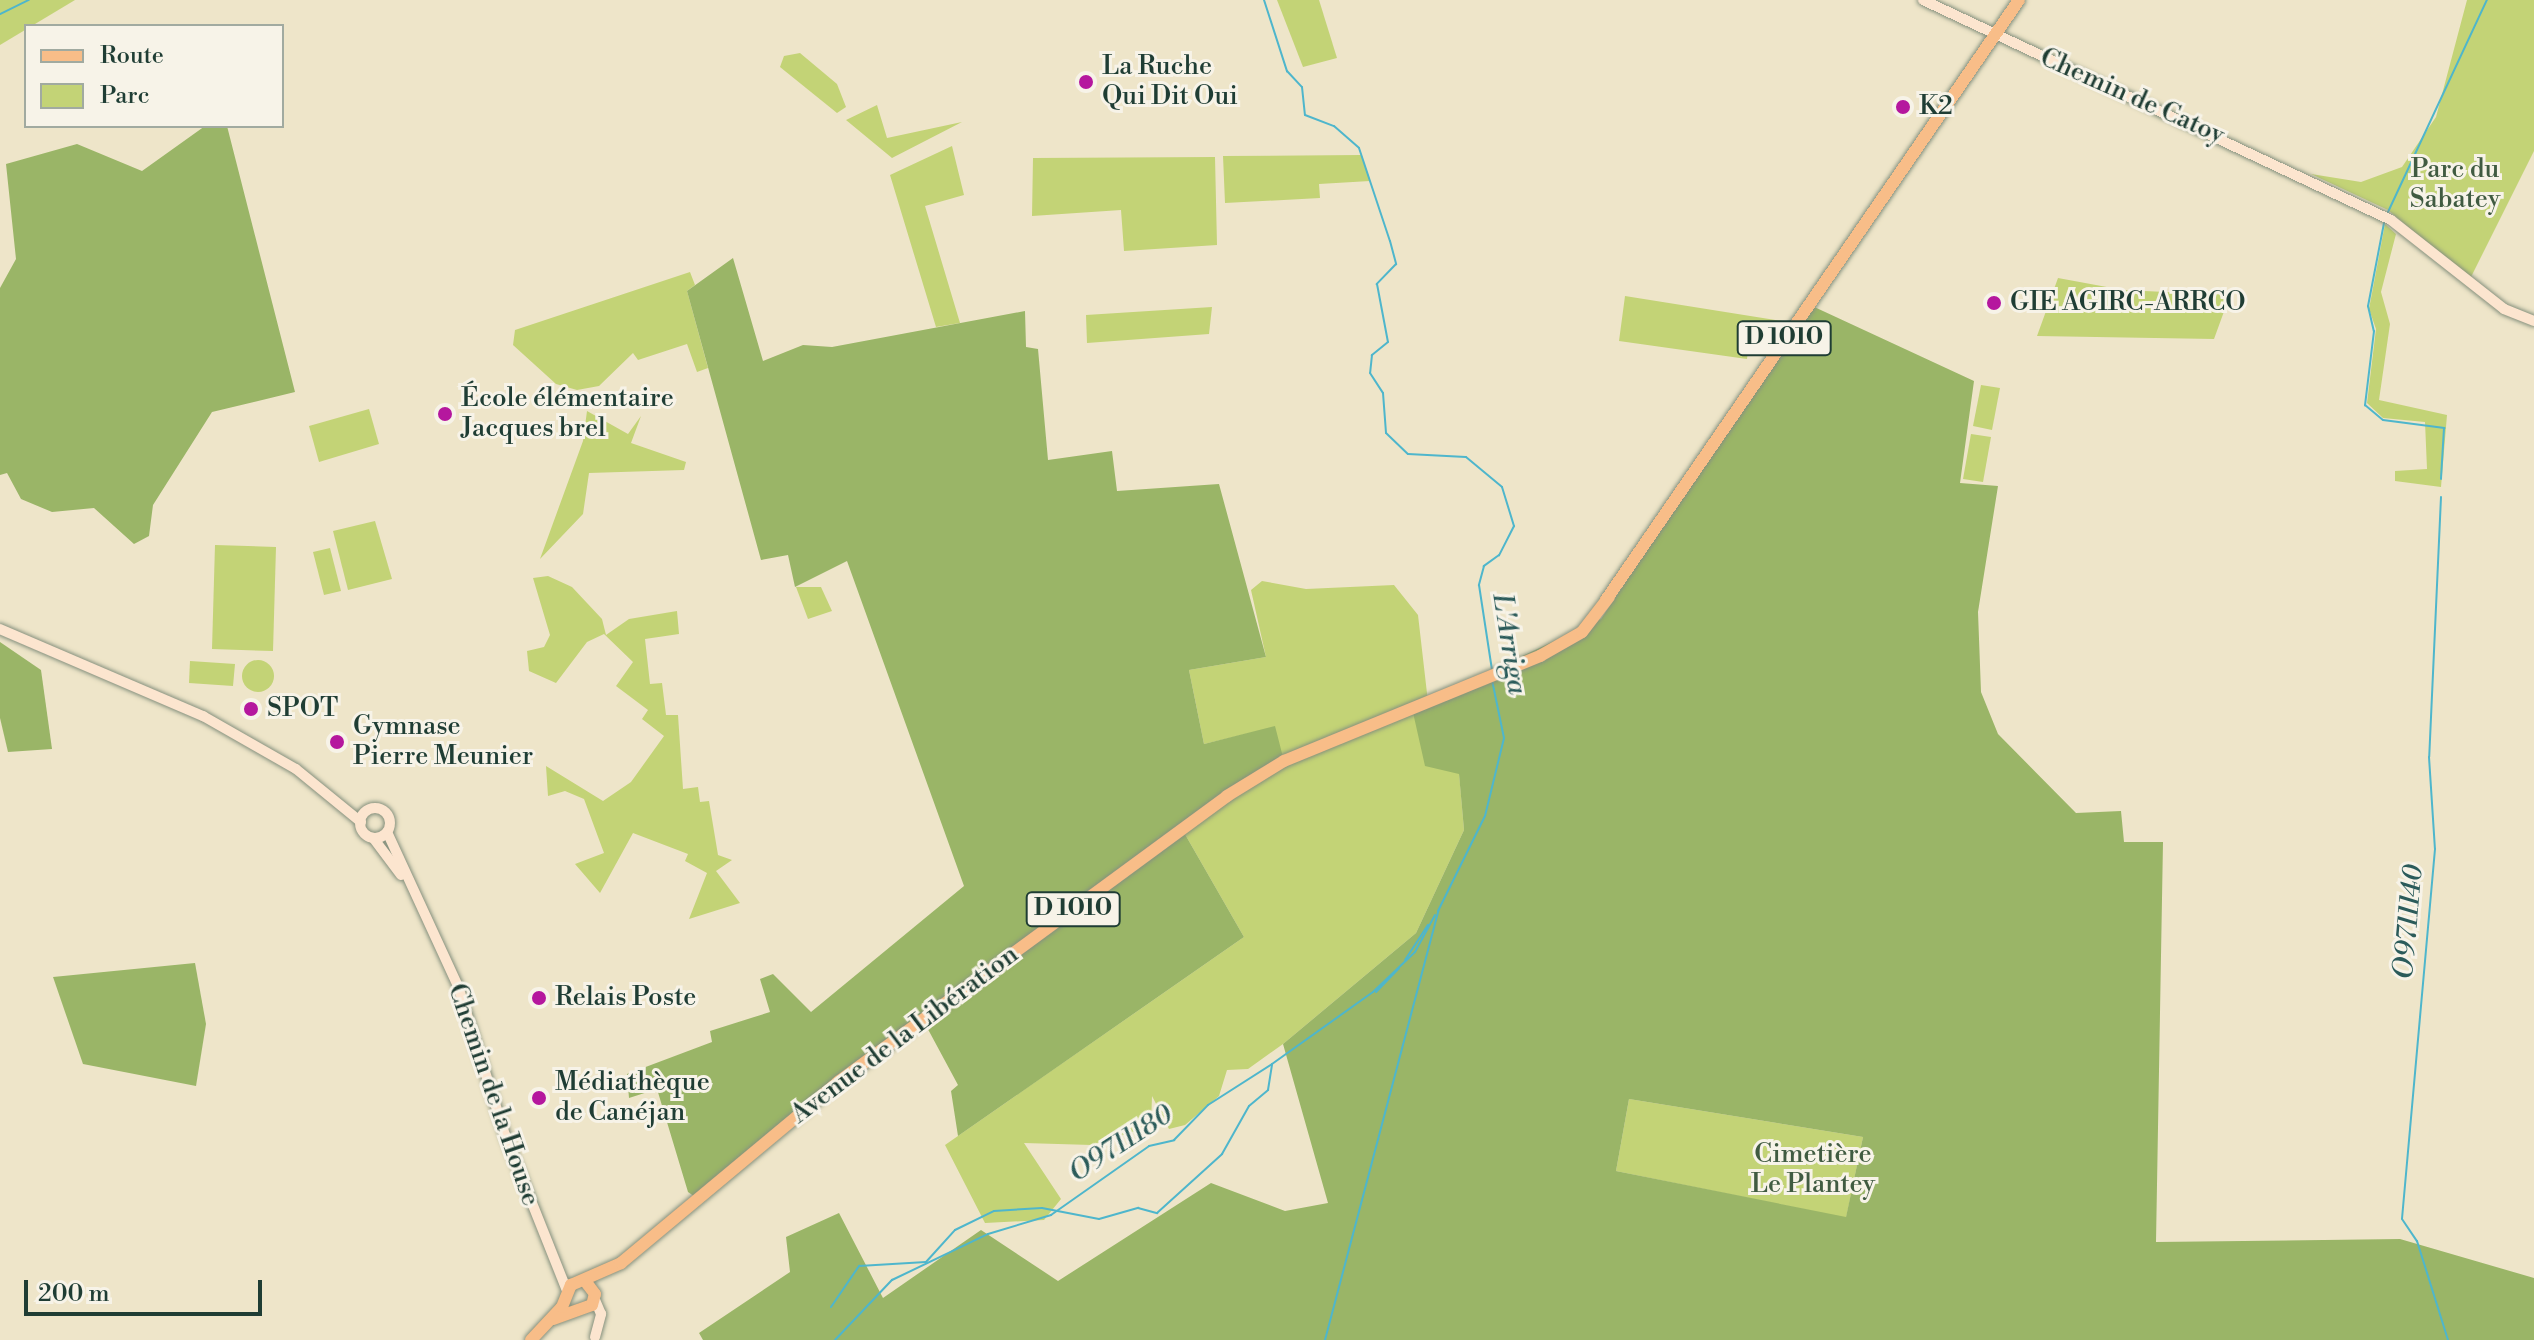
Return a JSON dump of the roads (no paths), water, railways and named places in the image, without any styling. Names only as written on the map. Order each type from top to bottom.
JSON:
[{"type":"main road","name":"D 1010","points":[[1991,36],[2015,0]]},
{"type":"main road","name":"Avenue de la Libération","points":[[589,1289],[838,1082],[1227,796],[1284,761],[1498,673],[1560,644],[1593,621],[1991,36]]},
{"type":"main road","points":[[531,1340],[551,1321],[567,1295],[589,1289]]},
{"type":"main road","points":[[551,1321],[580,1310],[589,1289]]},
{"type":"main road","points":[[567,1295],[580,1310]]},
{"type":"street","name":"Chemin de Catoy","points":[[1923,0],[1991,36],[2272,161],[2391,220],[2504,309],[2534,321]]},
{"type":"street","points":[[0,629],[203,716],[362,817],[382,810],[388,834],[374,839]]},
{"type":"street","name":"Chemin de la House","points":[[362,817],[428,927]]},
{"type":"street","name":"Chemin de la House","points":[[388,834],[428,927],[458,986],[567,1295]]},
{"type":"street","points":[[555,1266],[589,1289],[601,1314],[595,1338]]},
{"type":"street","points":[[580,1310],[595,1338]]},
{"type":"waterway","points":[[0,14],[29,0]]},
{"type":"waterway","name":"L'Arriga","points":[[1264,0],[1287,71],[1302,87],[1305,115],[1334,126],[1359,148],[1390,241],[1396,264],[1377,284],[1388,342],[1372,355],[1370,373],[1383,393],[1386,433],[1408,454],[1466,457],[1502,487],[1514,526],[1499,555],[1484,566],[1479,585],[1492,670]]},
{"type":"waterway","name":"O9711140","points":[[2388,212],[2487,0]]},
{"type":"waterway","name":"O9711140","points":[[2384,223],[2368,306],[2374,331],[2365,405],[2383,420],[2444,428],[2441,479]]},
{"type":"waterway","name":"O9711140","points":[[2441,497],[2429,757],[2435,849],[2402,1219],[2417,1241],[2448,1340]]},
{"type":"waterway","name":"L'Arriga","points":[[1325,1340],[1438,911],[1485,816],[1504,738],[1492,680]]},
{"type":"waterway","points":[[831,1307],[859,1266],[926,1262],[955,1230],[994,1211],[1042,1208],[1099,1219],[1138,1208],[1157,1213],[1222,1154],[1249,1106],[1268,1090],[1272,1064],[1373,992],[1415,952],[1435,915]]},
{"type":"waterway","name":"O9711180","points":[[1405,960],[1428,925]]},
{"type":"waterway","name":"O9711180","points":[[1376,992],[1399,968]]},
{"type":"waterway","name":"O9711180","points":[[835,1340],[892,1280],[988,1234],[1051,1215],[1149,1146],[1174,1140],[1208,1105],[1272,1064]]},
{"type":"place","name":"La Ruche Qui Dit Oui","points":[[1086,82]]},
{"type":"place","name":"K2","points":[[1903,107]]},
{"type":"place","name":"GIE AGIRC-ARRCO","points":[[1994,303]]},
{"type":"place","name":"École élémentaire Jacques brel","points":[[445,414]]},
{"type":"place","name":"SPOT","points":[[251,709]]},
{"type":"place","name":"Gymnase Pierre Meunier","points":[[337,742]]},
{"type":"place","name":"Relais Poste","points":[[539,998]]},
{"type":"place","name":"Médiathèque de Canéjan","points":[[539,1098]]},
{"type":"park label","name":"Parc du Sabatey","points":[[2455,185]]},
{"type":"park label","name":"Cimetière Le Plantey","points":[[1813,1170]]}]
